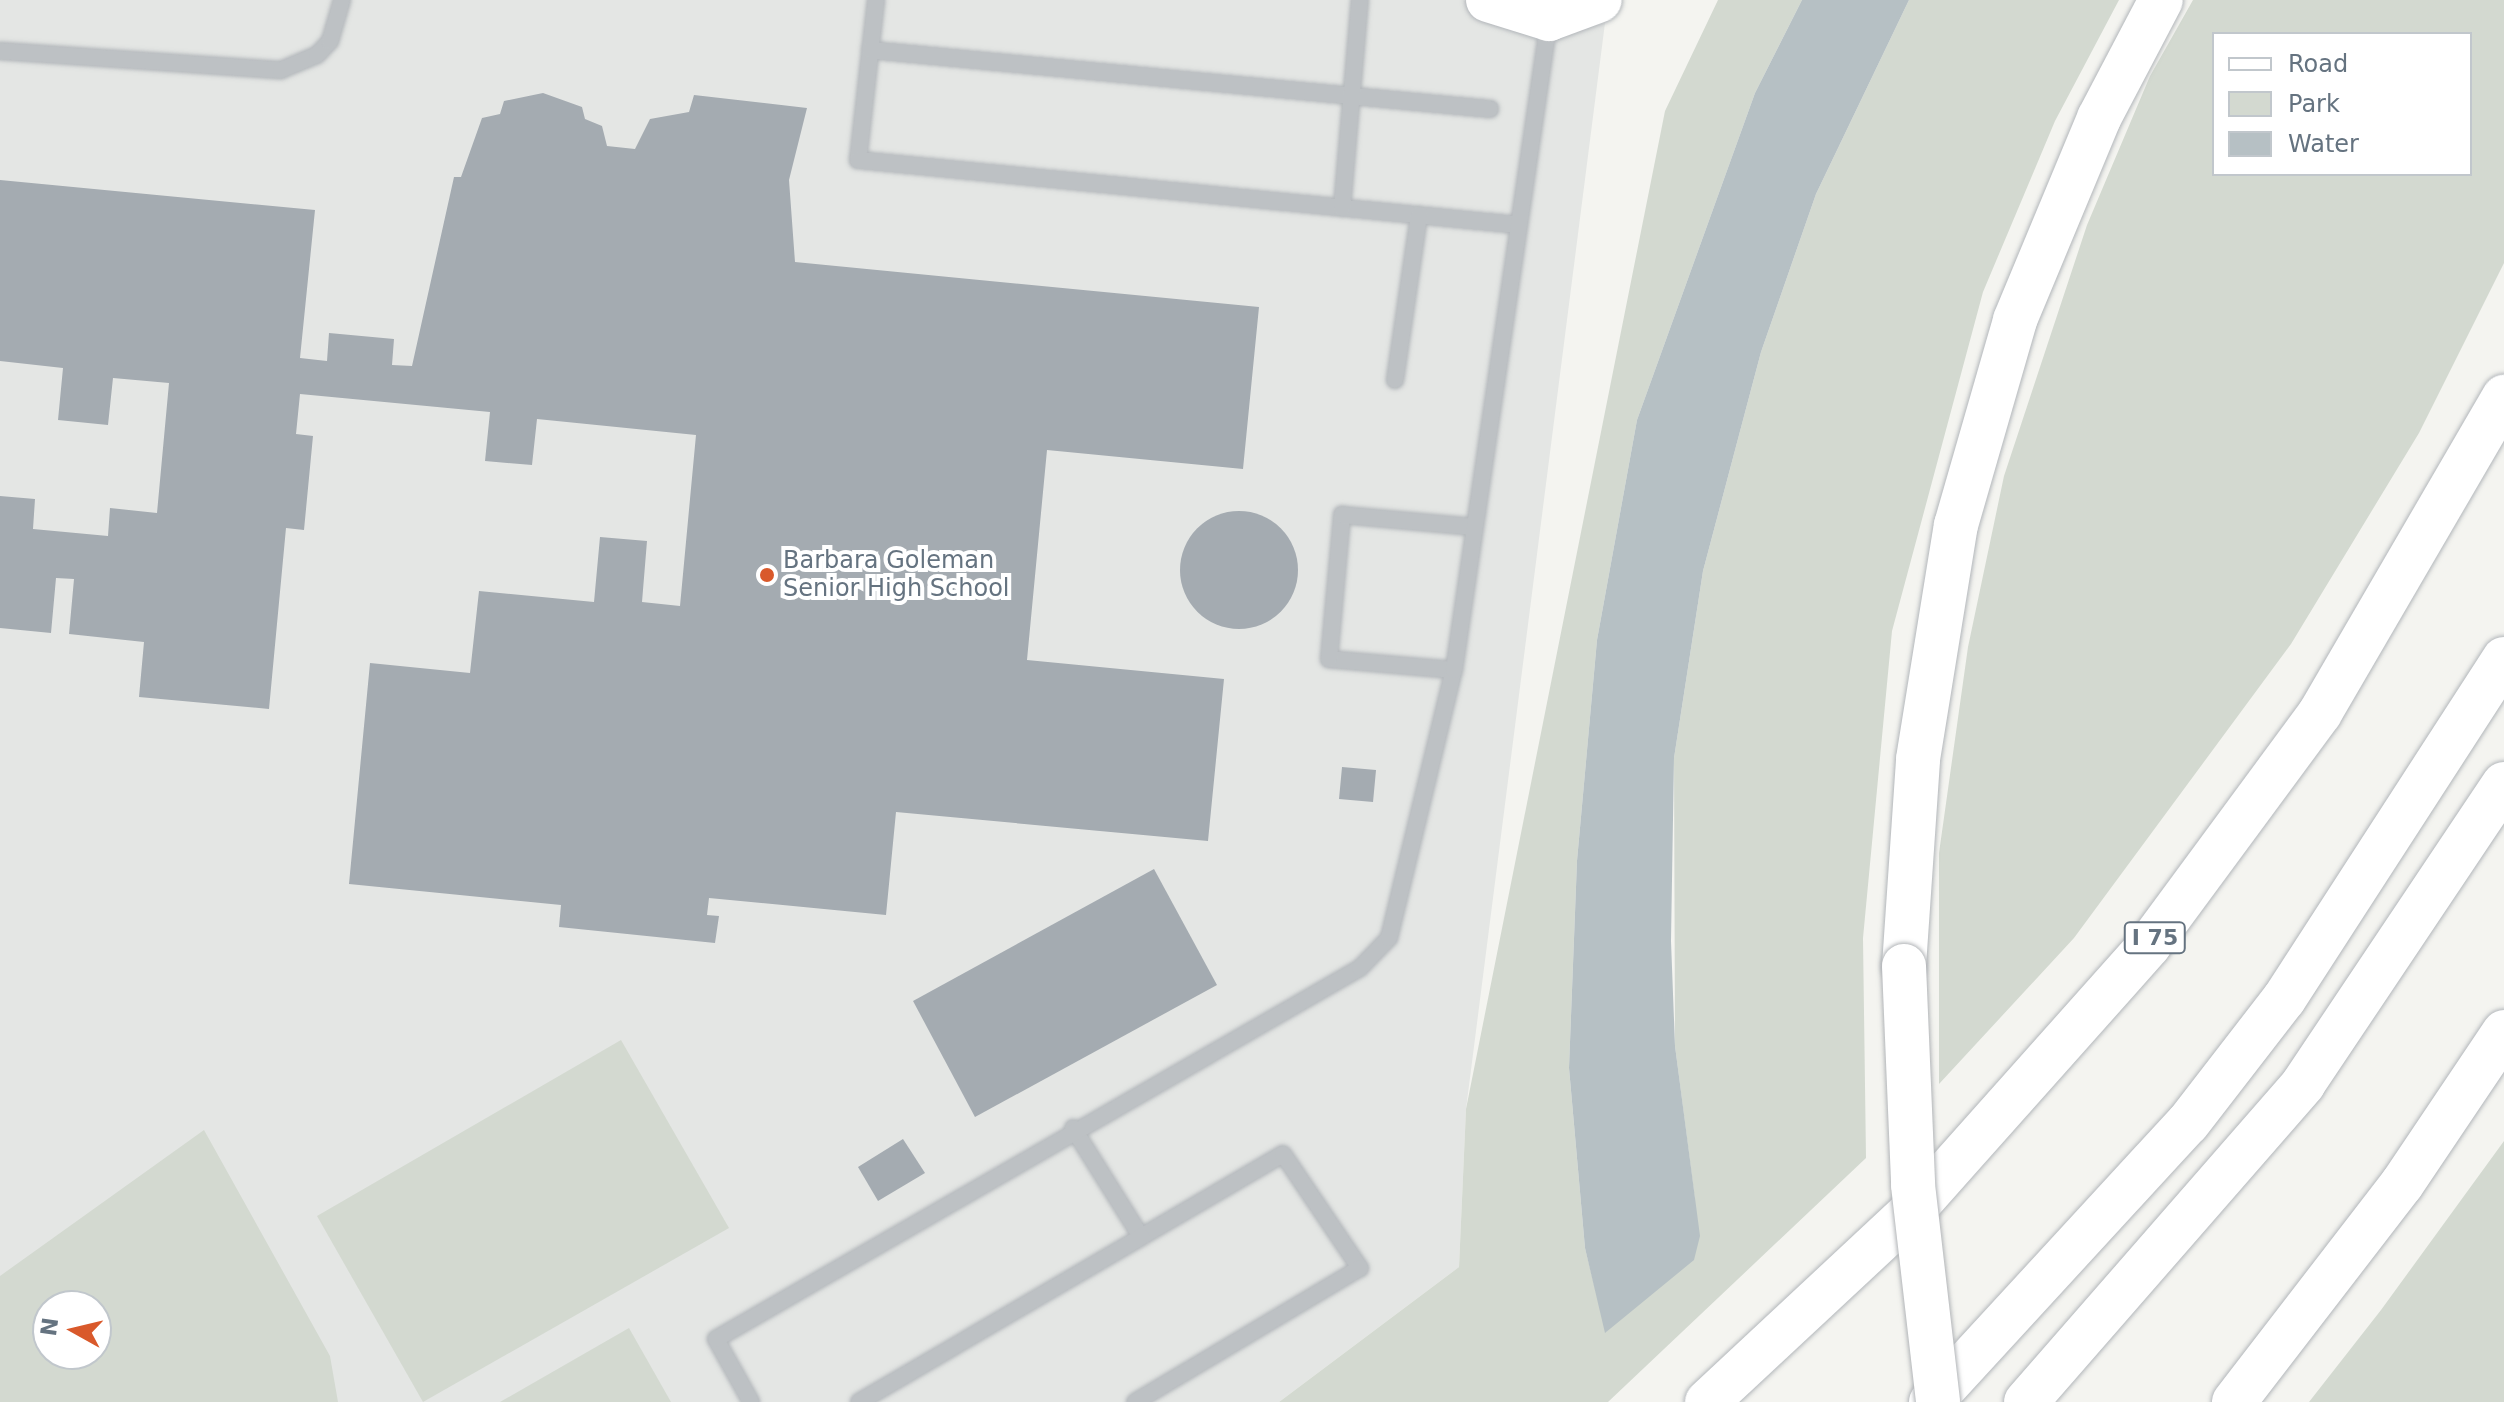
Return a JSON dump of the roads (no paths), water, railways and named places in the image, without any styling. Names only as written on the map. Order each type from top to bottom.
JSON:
[{"type":"main road","points":[[1488,0],[1549,19],[1600,0]]},
{"type":"main road","points":[[1938,1402],[1913,1185],[1904,966],[1918,759],[1956,525],[2015,320],[2099,118],[2161,0]]},
{"type":"main road","name":"I 75","points":[[1707,1402],[1915,1208],[2158,934],[2320,713],[2504,397]]},
{"type":"main road","points":[[1931,1402],[2188,1123],[2284,999],[2504,659]]},
{"type":"main road","points":[[2026,1402],[2303,1084],[2504,784]]},
{"type":"main road","points":[[2234,1402],[2348,1258],[2504,1032]]},
{"type":"lane","points":[[0,51],[281,70],[317,55],[330,41],[342,0]]},
{"type":"lane","points":[[876,0],[858,160],[1519,225]]},
{"type":"lane","points":[[1342,208],[1360,0]]},
{"type":"lane","points":[[751,1402],[716,1339],[1073,1128],[1360,968],[1389,938],[1454,670],[1549,19]]},
{"type":"lane","points":[[870,50],[1490,109]]},
{"type":"lane","points":[[1395,380],[1419,215]]},
{"type":"lane","points":[[1454,670],[1329,659],[1342,515],[1474,527]]},
{"type":"lane","points":[[1073,1128],[1141,1237]]},
{"type":"lane","points":[[859,1402],[1283,1154],[1360,1268],[1135,1402]]},
{"type":"water","points":[[1802,0],[1909,0],[1816,194],[1761,352],[1703,571],[1674,758],[1671,941],[1675,1046],[1700,1236],[1694,1260],[1605,1333],[1585,1248],[1569,1068],[1577,861],[1597,640],[1637,420],[1755,93]]},
{"type":"place","name":"Barbara Goleman Senior High School","points":[[767,575]]}]
